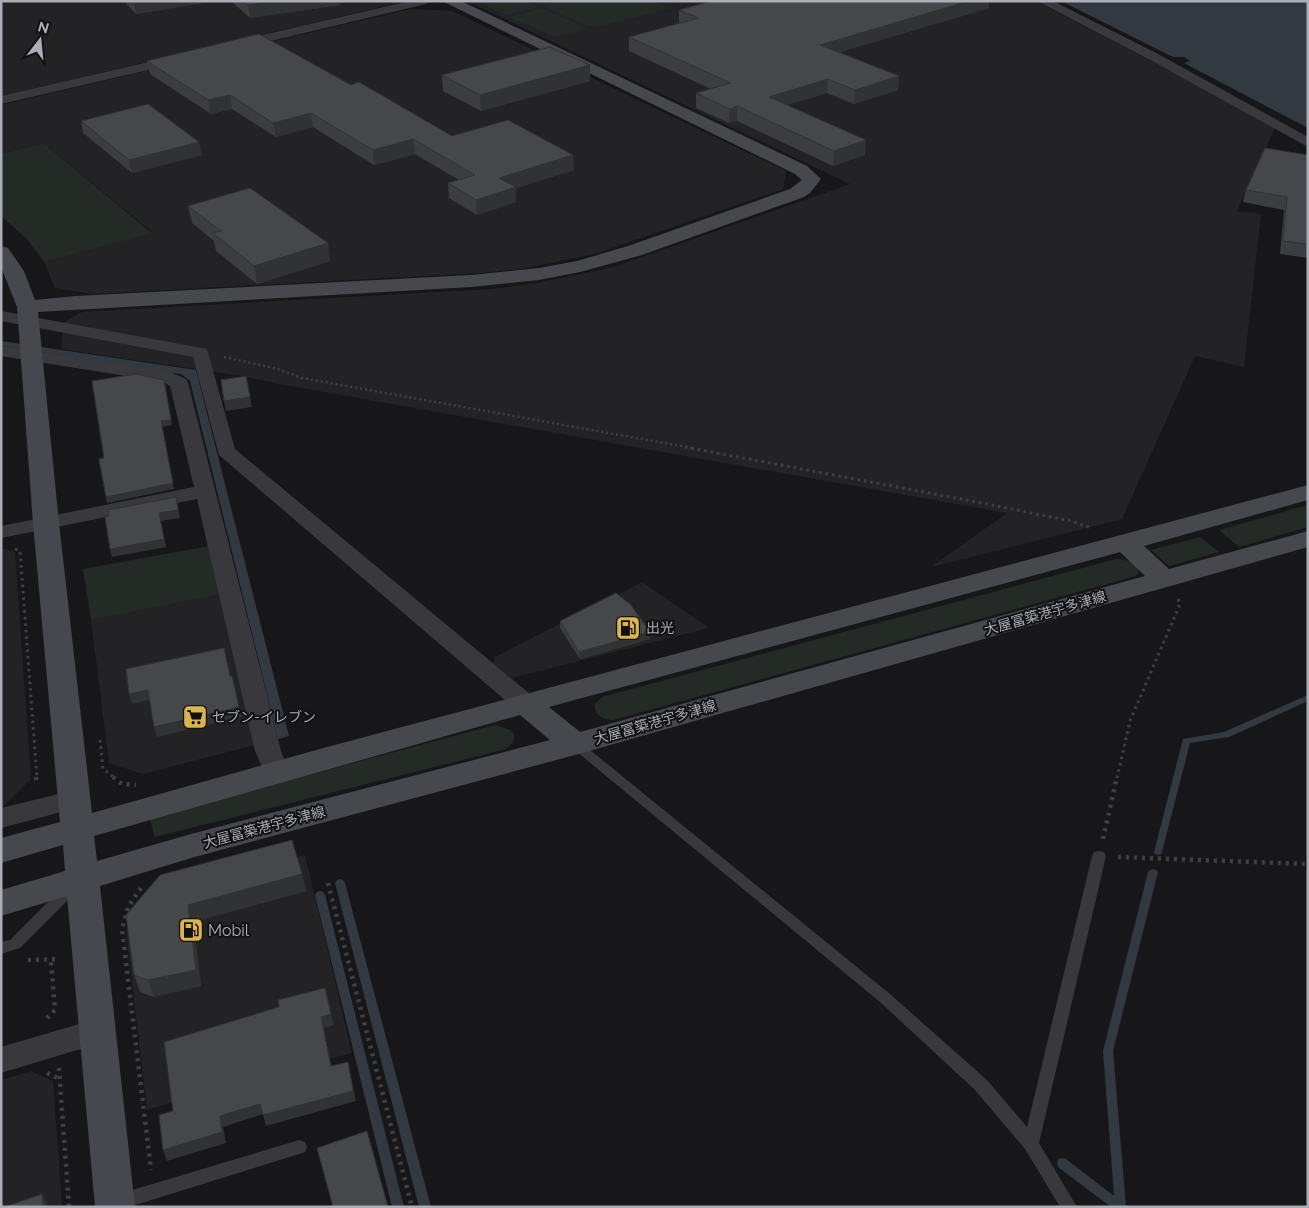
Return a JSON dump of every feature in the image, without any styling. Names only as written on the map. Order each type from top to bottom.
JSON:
[{"type":"street","points":[[223,48],[426,1]]},
{"type":"street","points":[[1,316],[27,314],[86,302],[471,281],[526,276],[579,266],[619,255],[797,193],[804,189],[812,179],[801,170],[449,1]]},
{"type":"street","points":[[1043,1],[1156,58],[1308,143]]},
{"type":"street","points":[[1,100],[194,55]]},
{"type":"street","points":[[1,252],[14,271],[27,314],[16,353],[46,523],[77,814],[96,1032],[115,1205]]},
{"type":"street","points":[[27,314],[201,353],[226,451],[575,744]]},
{"type":"street","points":[[16,353],[175,379],[180,383],[204,491],[268,751],[276,772]]},
{"type":"street","points":[[6,540],[46,523],[204,491]]},
{"type":"street","points":[[1,818],[77,814],[276,772],[1126,543],[1308,492]]},
{"type":"street","name":"大屋冨築港宇多津線","points":[[1,903],[82,877],[191,846],[575,744],[1165,580],[1308,538]]},
{"type":"street","points":[[1126,543],[1165,580]]},
{"type":"street","points":[[1,851],[77,814]]},
{"type":"street","points":[[1,1060],[50,1033],[96,1032]]},
{"type":"lane","points":[[575,744],[884,998],[981,1085],[1031,1144],[1069,1207]]},
{"type":"lane","points":[[1031,1144],[1099,856]]},
{"type":"lane","points":[[1,948],[15,944],[82,877]]},
{"type":"lane","points":[[115,1205],[154,1191],[299,1147]]},
{"type":"path","points":[[201,353],[278,369],[302,378],[757,460],[1071,521],[1126,543]]},
{"type":"path","points":[[6,540],[20,551],[37,785]]},
{"type":"path","points":[[1165,580],[1177,596],[1180,604],[1130,721],[1099,856],[1308,864]]},
{"type":"path","points":[[104,769],[122,784],[136,785]]},
{"type":"path","points":[[328,883],[412,1207]]},
{"type":"path","points":[[123,940],[154,1191]]},
{"type":"path","points":[[24,961],[39,957],[51,962],[55,1010],[50,1033],[70,1207]]},
{"type":"path","points":[[50,1033],[55,1010]]},
{"type":"shaded area","points":[[1,1],[407,1],[1,96]]},
{"type":"shaded area","points":[[467,1],[1036,1],[1276,126],[1237,211],[1261,214],[1244,367],[1195,356],[1122,519],[931,567],[1007,513],[279,384],[243,376],[61,349],[64,322],[82,312],[492,289],[537,283],[614,267],[850,184]]},
{"type":"shaded area","points":[[476,1],[526,1],[539,7],[506,15]]},
{"type":"shaded area","points":[[531,1],[655,1],[672,8],[593,28]]},
{"type":"shaded area","points":[[1061,1],[1308,1],[1308,128],[1184,63],[1190,61],[1184,57],[1173,57]]},
{"type":"shaded area","points":[[542,8],[588,29],[555,37],[509,17]]},
{"type":"shaded area","points":[[411,9],[452,11],[786,171],[783,189],[594,254],[521,269],[479,273],[92,294],[55,288],[44,262],[152,232],[43,143],[1,154],[1,105]]},
{"type":"shaded area","points":[[43,143],[152,233],[44,262],[27,239],[1,216],[1,154]]},
{"type":"shaded area","points":[[1,341],[196,370],[289,736],[278,739],[190,381],[181,374],[1,346]]},
{"type":"shaded area","points":[[1308,505],[1308,527],[1239,547],[1219,530]]},
{"type":"shaded area","points":[[1200,537],[1219,552],[1169,566],[1151,550]]},
{"type":"shaded area","points":[[209,546],[221,594],[91,620],[83,569]]},
{"type":"shaded area","points":[[1,548],[15,552],[31,779],[1,809]]},
{"type":"shaded area","points":[[1116,559],[1130,562],[1136,566],[1139,572],[1136,576],[613,720],[600,717],[595,709],[594,705],[602,697]]},
{"type":"shaded area","points":[[642,582],[709,628],[512,678],[493,664],[495,657]]},
{"type":"shaded area","points":[[221,594],[255,745],[143,774],[109,763],[91,620]]},
{"type":"shaded area","points":[[495,725],[511,730],[514,735],[513,743],[506,749],[155,837],[150,820],[182,809]]},
{"type":"shaded area","points":[[305,855],[352,1053],[218,1088],[147,1110],[126,931],[158,892]]},
{"type":"shaded area","points":[[31,1071],[53,1081],[62,1207],[1,1207],[1,1080]]},
{"type":"building","points":[[243,1],[275,1],[248,5]]},
{"type":"building","points":[[712,1],[969,1],[820,45],[899,76],[855,90],[828,79],[769,97],[866,140],[834,151],[737,106],[730,109],[696,93],[731,83],[629,37],[699,18],[679,10]]},
{"type":"building","points":[[259,34],[351,85],[359,82],[452,136],[508,120],[573,155],[499,178],[516,187],[476,200],[448,183],[475,175],[413,139],[373,150],[311,113],[273,123],[230,95],[208,100],[147,61]]},
{"type":"building","points":[[550,47],[590,65],[480,95],[442,75]]},
{"type":"building","points":[[148,104],[199,142],[129,160],[81,121]]},
{"type":"building","points":[[1265,148],[1308,155],[1308,244],[1283,241],[1287,197],[1246,190]]},
{"type":"building","points":[[250,188],[328,243],[254,266],[213,233],[221,231],[188,206]]},
{"type":"building","points":[[136,374],[164,380],[171,420],[161,421],[173,483],[106,497],[99,459],[104,458],[92,381]]},
{"type":"building","points":[[246,376],[250,397],[224,401],[221,380]]},
{"type":"building","points":[[176,497],[178,510],[159,513],[164,539],[110,549],[105,517],[109,516],[108,510]]},
{"type":"building","points":[[616,593],[631,605],[650,632],[579,652],[560,621]]},
{"type":"building","points":[[224,648],[239,707],[154,727],[148,690],[129,694],[126,669]]},
{"type":"building","points":[[292,840],[302,874],[188,905],[196,970],[148,980],[134,975],[126,915],[160,875]]},
{"type":"building","points":[[325,988],[331,1014],[321,1017],[331,1066],[348,1062],[353,1091],[263,1115],[260,1104],[220,1116],[222,1132],[163,1150],[159,1115],[173,1111],[164,1042],[279,1007],[278,1000]]},
{"type":"building","points":[[367,1131],[388,1207],[333,1207],[317,1148]]},
{"type":"building","points":[[42,1194],[43,1207],[4,1207]]},
{"type":"waterway","points":[[1158,852],[1186,741],[1226,735],[1308,698]]},
{"type":"waterway","points":[[1062,1163],[1120,1207],[1108,1051],[1153,872]]},
{"type":"waterway","points":[[340,883],[425,1207]]},
{"type":"waterway","points":[[320,895],[398,1207]]},
{"type":"place","name":"出光","points":[[628,628]]},
{"type":"place","name":"セブン-イレブン","points":[[195,717]]},
{"type":"place","name":"Mobil","points":[[191,930]]}]
